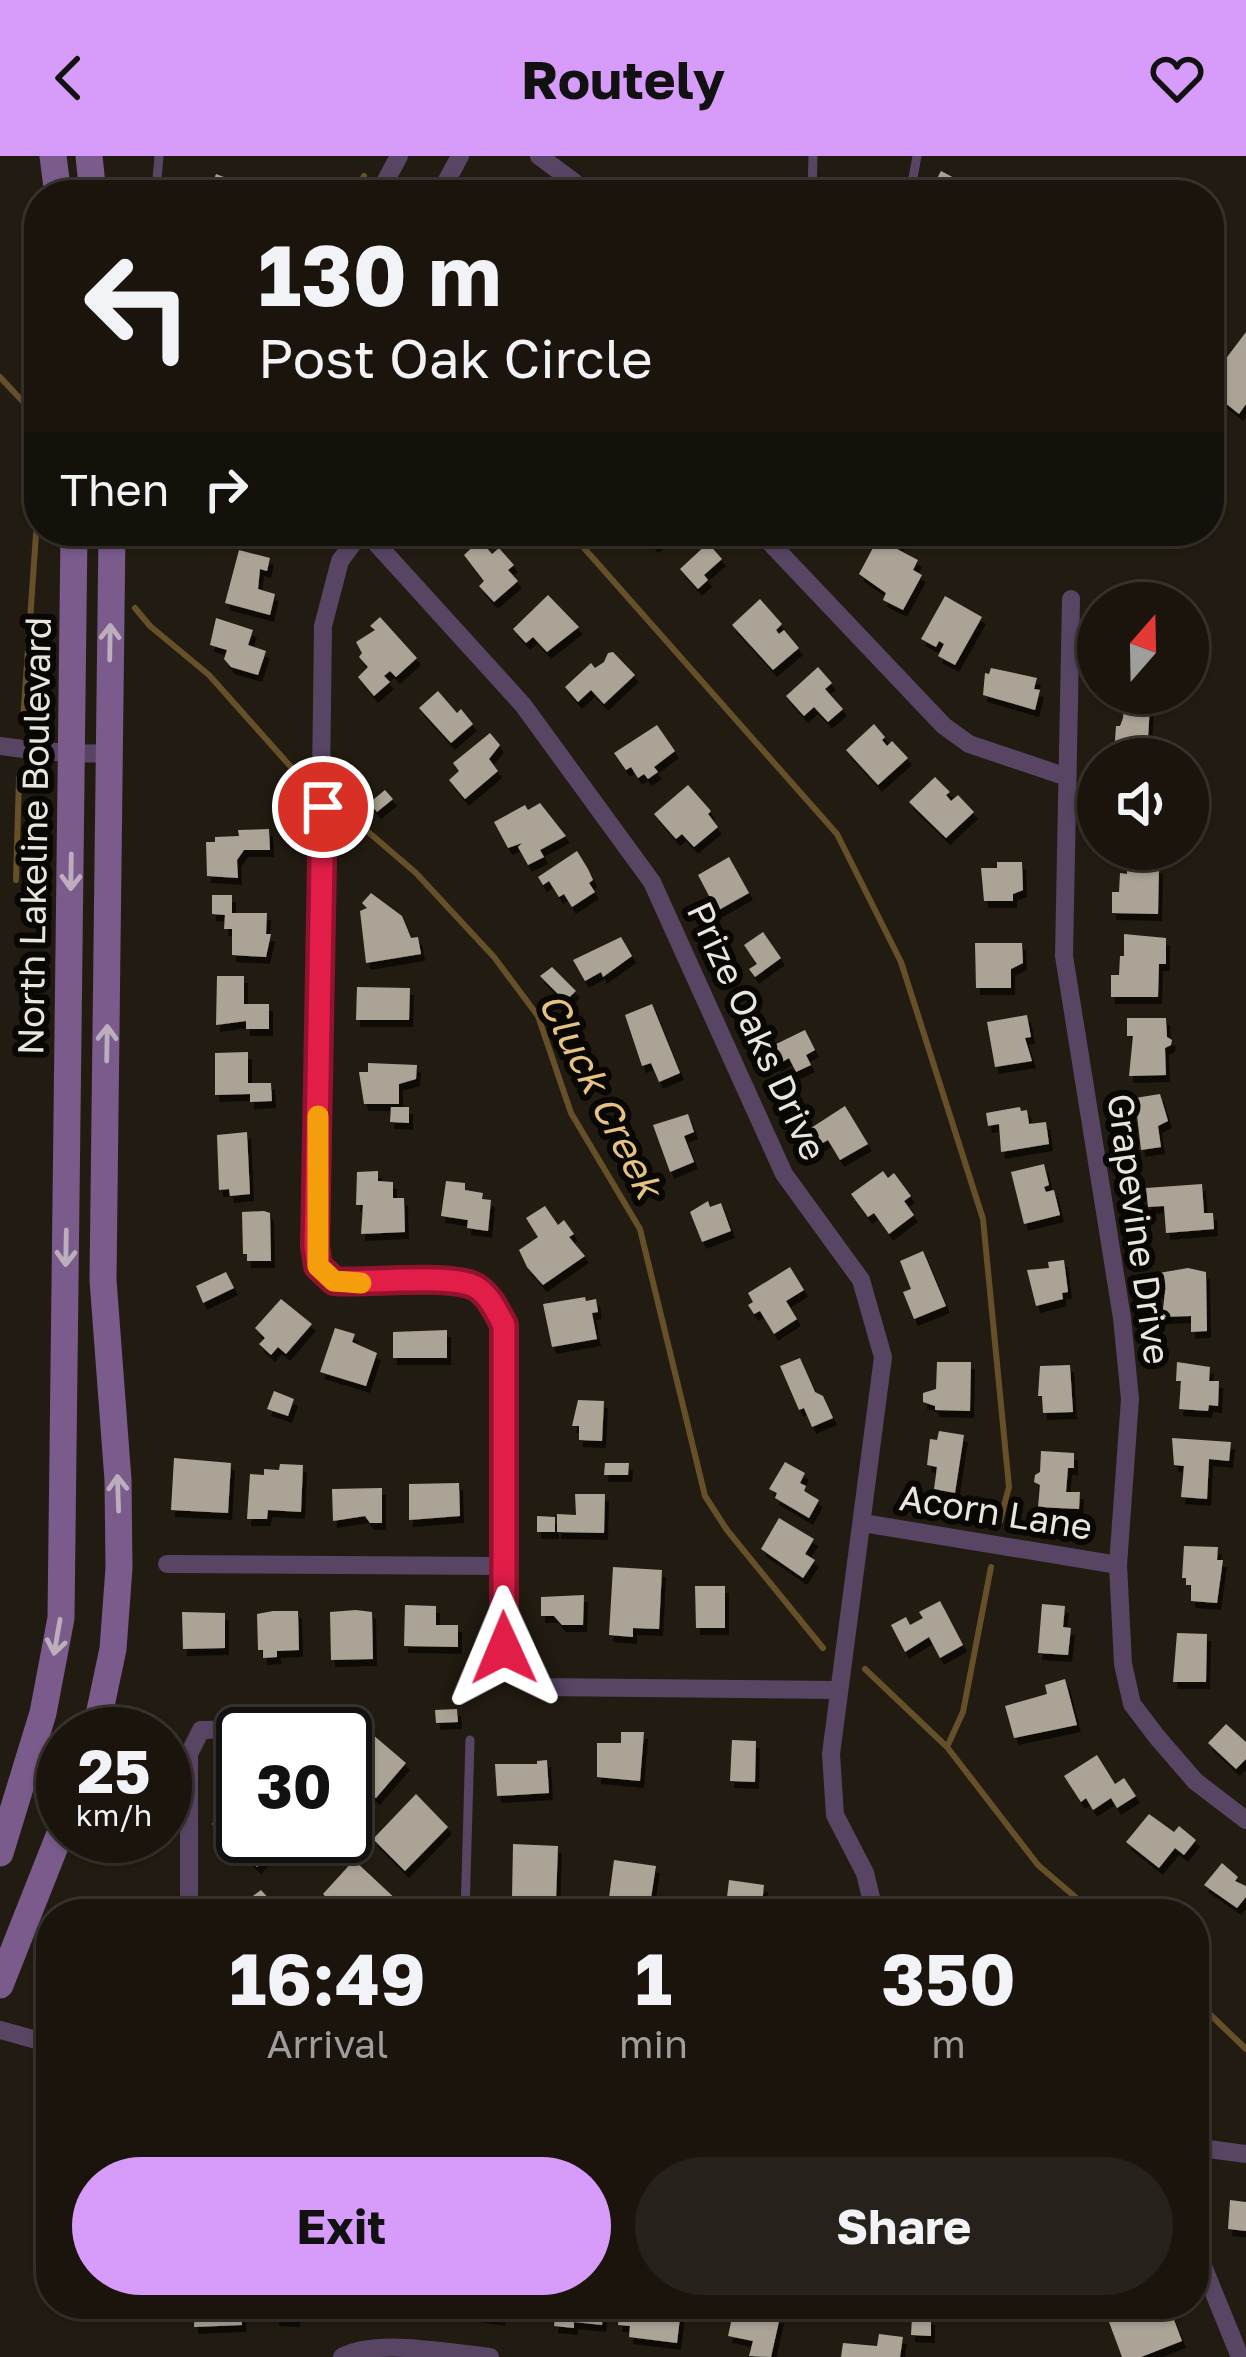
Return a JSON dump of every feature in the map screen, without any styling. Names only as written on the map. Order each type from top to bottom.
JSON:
[{"type":"main road","name":"North Lakeline Boulevard","points":[[0,1853],[43,1713],[61,1618],[74,546]]},
{"type":"main road","name":"North Lakeline Boulevard","points":[[101,1707],[113,1649],[119,1568],[118,1480],[103,1280],[112,546]]},
{"type":"main road","points":[[67,1131],[106,1134]]},
{"type":"main road","points":[[0,1985],[48,1863]]},
{"type":"street","points":[[539,156],[571,180]]},
{"type":"street","points":[[352,546],[340,561],[322,626],[318,1266],[334,1281],[448,1281],[475,1286],[493,1304],[504,1325],[504,1648],[512,1674],[539,1687],[836,1690]]},
{"type":"street","name":"Prize Oaks Drive","points":[[378,546],[523,705],[652,881],[784,1174],[861,1280],[883,1357],[831,1754],[835,1816],[865,1873],[871,1899]]},
{"type":"street","points":[[773,546],[944,727],[968,744],[1066,776]]},
{"type":"street","name":"Grapevine Drive","points":[[1071,599],[1064,956],[1122,1318],[1130,1399],[1118,1565],[1123,1664],[1132,1704],[1195,1780],[1246,1820]]},
{"type":"street","points":[[0,746],[48,748],[73,755],[108,753]]},
{"type":"street","name":"Acorn Lane","points":[[862,1523],[1118,1565]]},
{"type":"street","points":[[167,1564],[503,1566]]},
{"type":"street","points":[[189,1899],[189,1754],[201,1730],[216,1730]]},
{"type":"street","points":[[0,2030],[36,2040]]},
{"type":"street","points":[[1209,2149],[1246,2154]]},
{"type":"street","points":[[1209,2281],[1240,2357]]},
{"type":"street","points":[[342,2357],[352,2352],[416,2349],[490,2357]]},
{"type":"lane","points":[[465,1899],[470,1740]]},
{"type":"building","points":[[941,171],[958,180],[936,180]]},
{"type":"building","points":[[1246,332],[1246,404],[1239,414],[1224,402],[1224,361]]},
{"type":"building","points":[[474,546],[485,546],[492,554],[499,548],[514,565],[508,570],[518,581],[494,602],[479,586],[484,581],[464,555]]},
{"type":"building","points":[[705,546],[722,559],[704,575],[708,580],[698,589],[680,569]]},
{"type":"building","points":[[874,546],[898,546],[918,560],[913,570],[922,575],[903,610],[883,600],[886,593],[859,574]]},
{"type":"building","points":[[239,550],[270,558],[267,571],[260,569],[258,589],[275,594],[270,615],[225,603]]},
{"type":"building","points":[[548,595],[579,627],[547,652],[533,637],[526,643],[513,629]]},
{"type":"building","points":[[945,596],[982,617],[955,665],[938,656],[944,644],[939,641],[936,647],[921,639]]},
{"type":"building","points":[[760,599],[782,624],[776,630],[779,634],[784,630],[799,648],[773,670],[732,625]]},
{"type":"building","points":[[380,617],[417,658],[396,677],[390,671],[384,676],[390,682],[374,696],[358,677],[368,667],[359,657],[362,653],[356,642],[375,630],[370,626]]},
{"type":"building","points":[[216,618],[253,630],[248,645],[266,651],[258,675],[231,667],[224,659],[227,650],[210,645]]},
{"type":"building","points":[[613,652],[635,675],[604,704],[591,690],[578,702],[565,687],[591,663],[595,668]]},
{"type":"building","points":[[818,667],[832,683],[825,689],[843,709],[828,722],[814,707],[804,716],[786,696]]},
{"type":"building","points":[[991,668],[1037,678],[1034,689],[1040,690],[1035,710],[983,695],[985,673]]},
{"type":"building","points":[[438,691],[473,724],[451,743],[419,708]]},
{"type":"building","points":[[1123,714],[1149,714],[1148,738],[1115,738]]},
{"type":"building","points":[[874,724],[887,746],[892,741],[908,758],[878,785],[846,750]]},
{"type":"building","points":[[657,725],[675,751],[654,767],[658,772],[648,779],[644,774],[638,778],[614,753]]},
{"type":"building","points":[[490,733],[500,745],[489,759],[498,771],[465,799],[449,780],[459,771],[453,763]]},
{"type":"building","points":[[935,777],[950,792],[946,795],[951,801],[958,795],[974,812],[946,838],[909,802]]},
{"type":"building","points":[[688,785],[711,811],[708,814],[718,827],[694,847],[682,834],[676,839],[654,814]]},
{"type":"building","points":[[385,790],[393,799],[377,812],[369,803]]},
{"type":"building","points":[[540,803],[566,836],[540,850],[544,857],[528,865],[518,847],[522,843],[508,848],[494,822],[525,805],[528,810]]},
{"type":"building","points":[[269,829],[270,850],[244,850],[237,860],[238,878],[207,876],[206,842],[239,836],[238,830]]},
{"type":"building","points":[[577,851],[595,892],[572,907],[564,894],[559,897],[549,881],[543,885],[538,877]]},
{"type":"building","points":[[729,857],[749,893],[717,911],[698,875]]},
{"type":"building","points":[[997,862],[1022,862],[1023,890],[1013,894],[1013,901],[984,901],[981,868],[997,868]]},
{"type":"building","points":[[1127,870],[1159,870],[1158,914],[1112,913],[1112,892],[1119,892],[1120,873],[1127,874]]},
{"type":"building","points":[[371,893],[402,916],[411,938],[418,937],[421,954],[366,963],[360,911],[367,908],[362,903]]},
{"type":"building","points":[[212,895],[232,895],[232,913],[267,913],[266,934],[271,934],[266,957],[232,955],[232,929],[224,929],[225,915],[212,914]]},
{"type":"building","points":[[763,932],[781,958],[755,977],[749,969],[757,964],[744,945]]},
{"type":"building","points":[[1124,934],[1166,938],[1158,997],[1111,997],[1111,975],[1119,975],[1120,956],[1124,956]]},
{"type":"building","points":[[621,937],[632,956],[603,977],[601,972],[585,981],[573,960]]},
{"type":"building","points":[[975,943],[1022,943],[1023,963],[1011,969],[1011,988],[976,988]]},
{"type":"building","points":[[552,967],[576,991],[565,1001],[540,976]]},
{"type":"building","points":[[217,976],[244,976],[244,1004],[269,1004],[269,1029],[246,1029],[246,1021],[216,1025]]},
{"type":"building","points":[[357,987],[410,988],[409,1020],[356,1020]]},
{"type":"building","points":[[652,1004],[680,1073],[659,1082],[651,1063],[642,1066],[625,1015]]},
{"type":"building","points":[[1027,1015],[1031,1037],[1025,1038],[1032,1061],[995,1067],[987,1022]]},
{"type":"building","points":[[1127,1018],[1166,1018],[1167,1037],[1172,1040],[1165,1048],[1166,1075],[1129,1076],[1133,1036],[1127,1036]]},
{"type":"building","points":[[805,1030],[815,1050],[806,1055],[811,1065],[796,1072],[789,1058],[777,1065],[768,1048]]},
{"type":"building","points":[[248,1052],[248,1083],[271,1083],[272,1101],[250,1102],[250,1094],[215,1095],[215,1053]]},
{"type":"building","points":[[368,1063],[417,1065],[416,1079],[399,1084],[399,1104],[364,1104],[359,1072],[368,1072]]},
{"type":"building","points":[[1160,1094],[1168,1121],[1158,1126],[1161,1147],[1141,1150],[1135,1098]]},
{"type":"building","points":[[845,1106],[868,1144],[840,1160],[828,1140],[821,1144],[811,1128]]},
{"type":"building","points":[[391,1107],[409,1107],[409,1123],[390,1122]]},
{"type":"building","points":[[1027,1110],[1029,1124],[1046,1122],[1049,1144],[1001,1152],[999,1124],[988,1126],[986,1113]]},
{"type":"building","points":[[688,1114],[694,1132],[684,1136],[694,1162],[670,1172],[653,1125]]},
{"type":"building","points":[[247,1132],[250,1194],[230,1196],[229,1189],[219,1190],[217,1135]]},
{"type":"building","points":[[1044,1164],[1049,1185],[1044,1187],[1046,1192],[1054,1190],[1060,1215],[1024,1224],[1011,1172]]},
{"type":"building","points":[[378,1171],[378,1181],[393,1182],[393,1198],[404,1198],[405,1232],[361,1234],[363,1205],[356,1205],[357,1172]]},
{"type":"building","points":[[883,1171],[888,1178],[894,1173],[911,1196],[904,1201],[914,1215],[889,1234],[851,1194]]},
{"type":"building","points":[[446,1181],[465,1183],[465,1190],[483,1193],[482,1199],[491,1200],[488,1231],[467,1228],[468,1220],[441,1216]]},
{"type":"building","points":[[1202,1184],[1204,1213],[1213,1213],[1214,1229],[1166,1233],[1164,1206],[1148,1207],[1146,1188]]},
{"type":"building","points":[[708,1201],[710,1207],[721,1203],[731,1231],[702,1242],[690,1212]]},
{"type":"building","points":[[545,1206],[558,1225],[564,1220],[574,1234],[569,1237],[585,1256],[543,1285],[519,1250],[538,1237],[526,1218]]},
{"type":"building","points":[[242,1212],[270,1213],[271,1261],[247,1261]]},
{"type":"building","points":[[923,1251],[946,1306],[914,1319],[903,1292],[911,1289],[900,1261]]},
{"type":"building","points":[[1064,1260],[1068,1292],[1062,1293],[1063,1299],[1036,1306],[1027,1270],[1049,1268],[1048,1262]]},
{"type":"building","points":[[790,1267],[804,1290],[786,1301],[797,1319],[774,1334],[760,1311],[754,1314],[748,1305],[753,1302],[748,1293]]},
{"type":"building","points":[[1188,1268],[1206,1272],[1207,1331],[1191,1332],[1191,1316],[1162,1317],[1165,1292],[1159,1293],[1159,1273]]},
{"type":"building","points":[[226,1272],[234,1288],[203,1303],[196,1286]]},
{"type":"building","points":[[585,1297],[586,1301],[596,1299],[598,1312],[592,1313],[597,1339],[552,1347],[543,1304]]},
{"type":"building","points":[[281,1299],[312,1324],[286,1354],[278,1347],[271,1355],[259,1344],[265,1338],[255,1328]]},
{"type":"building","points":[[335,1328],[355,1334],[352,1342],[377,1353],[366,1386],[320,1372]]},
{"type":"building","points":[[447,1330],[447,1358],[393,1358],[393,1332]]},
{"type":"building","points":[[800,1358],[833,1418],[812,1427],[804,1408],[799,1410],[780,1366]]},
{"type":"building","points":[[937,1362],[971,1362],[970,1411],[935,1410],[923,1402],[923,1393],[936,1389]]},
{"type":"building","points":[[1177,1362],[1210,1367],[1209,1381],[1219,1381],[1218,1406],[1209,1405],[1208,1411],[1179,1409]]},
{"type":"building","points":[[1070,1365],[1073,1412],[1043,1413],[1042,1396],[1038,1396],[1040,1366]]},
{"type":"building","points":[[274,1391],[294,1399],[288,1416],[267,1409]]},
{"type":"building","points":[[578,1400],[604,1401],[602,1441],[579,1440],[579,1426],[572,1426]]},
{"type":"building","points":[[939,1431],[964,1435],[955,1493],[934,1489],[937,1467],[927,1465],[930,1439],[937,1440]]},
{"type":"building","points":[[1172,1438],[1231,1442],[1229,1461],[1209,1459],[1207,1499],[1181,1497],[1184,1466],[1174,1465]]},
{"type":"building","points":[[1041,1451],[1074,1453],[1066,1492],[1080,1492],[1079,1509],[1038,1507],[1040,1485],[1034,1482],[1040,1472]]},
{"type":"building","points":[[174,1458],[231,1463],[228,1513],[171,1510]]},
{"type":"building","points":[[785,1462],[805,1473],[800,1483],[806,1486],[804,1491],[819,1500],[809,1518],[775,1498],[777,1493],[769,1489]]},
{"type":"building","points":[[605,1463],[629,1463],[628,1475],[604,1475]]},
{"type":"building","points":[[280,1464],[303,1465],[301,1512],[268,1510],[267,1519],[247,1519],[250,1474],[279,1470]]},
{"type":"building","points":[[459,1483],[460,1516],[409,1520],[409,1484]]},
{"type":"building","points":[[382,1488],[382,1523],[370,1523],[365,1516],[333,1521],[332,1489]]},
{"type":"building","points":[[575,1494],[605,1494],[604,1533],[557,1532],[557,1514],[576,1515]]},
{"type":"building","points":[[537,1516],[555,1517],[555,1532],[537,1532]]},
{"type":"building","points":[[779,1518],[814,1539],[805,1554],[815,1560],[803,1578],[761,1549]]},
{"type":"building","points":[[1184,1546],[1218,1547],[1217,1560],[1223,1560],[1217,1603],[1191,1601],[1191,1585],[1182,1578]]},
{"type":"building","points":[[613,1567],[662,1570],[659,1629],[633,1628],[633,1637],[609,1635]]},
{"type":"building","points":[[695,1586],[725,1586],[725,1628],[696,1628]]},
{"type":"building","points":[[584,1595],[583,1625],[562,1625],[554,1616],[541,1616],[541,1597]]},
{"type":"building","points":[[940,1601],[963,1645],[940,1658],[929,1637],[905,1652],[891,1625],[906,1617],[910,1625],[923,1618],[919,1612]]},
{"type":"building","points":[[1042,1604],[1065,1606],[1063,1627],[1071,1628],[1068,1655],[1038,1653]]},
{"type":"building","points":[[405,1605],[436,1606],[436,1625],[458,1625],[458,1647],[404,1646]]},
{"type":"building","points":[[298,1611],[299,1650],[277,1651],[277,1657],[263,1658],[263,1650],[258,1650],[257,1614]]},
{"type":"building","points":[[182,1612],[225,1613],[225,1648],[183,1649]]},
{"type":"building","points":[[330,1612],[372,1612],[373,1659],[331,1660]]},
{"type":"building","points":[[1177,1633],[1207,1634],[1206,1682],[1173,1682]]},
{"type":"building","points":[[1065,1679],[1077,1725],[1014,1738],[1005,1706],[1047,1694],[1045,1685]]},
{"type":"building","points":[[457,1709],[458,1722],[436,1723],[435,1710]]},
{"type":"building","points":[[1226,1724],[1246,1742],[1246,1759],[1236,1769],[1208,1743]]},
{"type":"building","points":[[621,1732],[644,1732],[640,1781],[597,1777],[597,1743],[621,1743]]},
{"type":"building","points":[[372,1734],[406,1763],[376,1798],[372,1795]]},
{"type":"building","points":[[732,1740],[756,1741],[755,1782],[730,1781]]},
{"type":"building","points":[[1097,1755],[1115,1784],[1124,1778],[1136,1796],[1117,1808],[1111,1798],[1093,1810],[1086,1798],[1081,1802],[1064,1776]]},
{"type":"building","points":[[547,1760],[549,1793],[497,1796],[495,1764]]},
{"type":"building","points":[[416,1794],[448,1827],[405,1871],[373,1839]]},
{"type":"building","points":[[1149,1814],[1174,1832],[1179,1826],[1196,1840],[1184,1855],[1175,1848],[1159,1868],[1126,1842]]},
{"type":"building","points":[[513,1844],[558,1846],[556,1899],[512,1898]]},
{"type":"building","points":[[614,1860],[656,1866],[651,1899],[609,1899]]},
{"type":"building","points":[[351,1863],[357,1863],[396,1899],[328,1899],[323,1894]]},
{"type":"building","points":[[1222,1863],[1238,1877],[1235,1881],[1246,1886],[1246,1897],[1237,1908],[1204,1885]]},
{"type":"building","points":[[729,1880],[764,1885],[763,1899],[727,1899]]},
{"type":"building","points":[[261,1890],[269,1899],[249,1899]]},
{"type":"building","points":[[1230,2200],[1246,2202],[1246,2231],[1228,2229]]},
{"type":"building","points":[[194,2319],[242,2319],[242,2325],[194,2327]]},
{"type":"building","points":[[555,2319],[603,2319],[602,2325],[554,2326]]},
{"type":"building","points":[[619,2319],[680,2319],[677,2343],[629,2337],[630,2326],[618,2325]]},
{"type":"building","points":[[732,2319],[780,2319],[771,2357],[749,2356],[753,2341],[728,2336]]},
{"type":"building","points":[[912,2319],[931,2319],[931,2336],[911,2335]]},
{"type":"building","points":[[1174,2319],[1182,2341],[1141,2357],[1122,2357],[1109,2322]]},
{"type":"building","points":[[879,2334],[903,2337],[900,2357],[841,2357],[843,2343],[877,2346]]},
{"type":"waterway","points":[[362,180],[364,176]]},
{"type":"waterway","name":"Cluck Creek","points":[[0,377],[24,403]]},
{"type":"waterway","points":[[23,721],[35,546]]},
{"type":"waterway","points":[[582,546],[837,834],[901,962],[983,1219],[1009,1487],[1000,1521]]},
{"type":"waterway","name":"Cluck Creek","points":[[135,608],[209,675],[291,767]]},
{"type":"waterway","points":[[16,880],[19,778]]},
{"type":"waterway","name":"Cluck Creek","points":[[338,806],[416,873],[494,957],[538,1016],[571,1113],[640,1229],[705,1496],[823,1648]]},
{"type":"waterway","points":[[947,1747],[963,1712],[991,1567]]},
{"type":"waterway","name":"Cluck Creek","points":[[865,1669],[947,1747],[1038,1865],[1078,1899]]},
{"type":"waterway","name":"Cluck Creek","points":[[1209,2013],[1246,2049]]},
{"type":"slow traffic","points":[[318,1116],[318,1266],[334,1281],[361,1283]]},
{"type":"route","points":[[323,807],[318,1266],[334,1281],[448,1281],[475,1286],[493,1304],[504,1325],[504,1648]]}]
